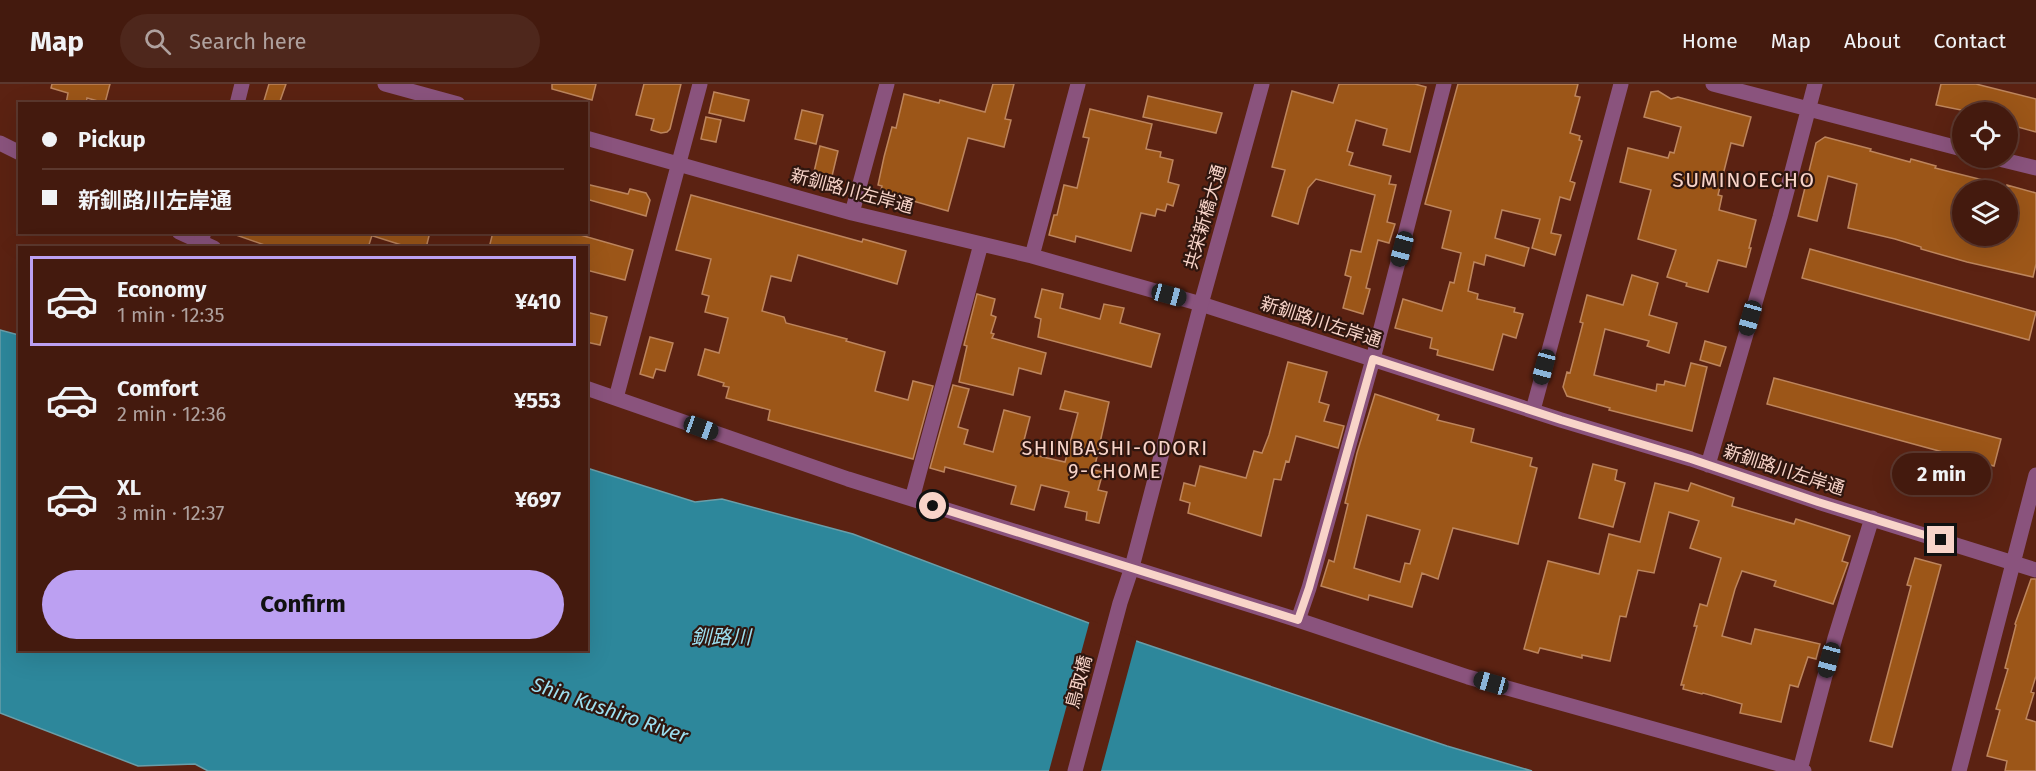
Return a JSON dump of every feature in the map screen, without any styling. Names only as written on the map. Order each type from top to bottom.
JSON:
[{"type":"street","points":[[238,102],[242,84]]},
{"type":"street","points":[[385,84],[451,102]]},
{"type":"street","points":[[616,398],[700,84]]},
{"type":"street","points":[[852,213],[887,84]]},
{"type":"street","points":[[1032,256],[1078,84]]},
{"type":"street","name":"共栄新橋大通","points":[[1120,603],[1132,567],[1200,304],[1262,84]]},
{"type":"street","points":[[1298,620],[1373,359],[1444,84]]},
{"type":"street","points":[[1533,410],[1621,84]]},
{"type":"street","points":[[1713,84],[1952,146]]},
{"type":"street","points":[[1708,465],[1780,217],[1815,84]]},
{"type":"street","name":"新釧路川左岸通","points":[[588,139],[852,213],[1032,256],[1200,304],[2036,570]]},
{"type":"street","points":[[0,143],[18,152]]},
{"type":"street","points":[[2018,164],[2036,168]]},
{"type":"street","points":[[185,234],[206,241]]},
{"type":"street","points":[[912,499],[981,244]]},
{"type":"street","points":[[588,389],[837,476],[1132,567],[1468,677],[1802,770],[1835,639],[1872,518]]},
{"type":"street","points":[[1959,771],[2036,475]]},
{"type":"street","name":"鳥取橋","points":[[1075,771],[1120,603]]},
{"type":"water","name":"釧路川","points":[[0,330],[18,335],[18,651],[588,651],[588,468],[695,502],[722,499],[853,534],[1139,642],[1447,746],[1532,771],[208,771],[195,764],[138,766],[0,713]]},
{"type":"pier","points":[[1090,620],[1137,638],[1101,771],[1049,771]]},
{"type":"building","points":[[52,84],[110,84],[105,102],[87,98],[86,102],[66,102],[68,93],[51,88]]},
{"type":"building","points":[[269,84],[286,84],[280,102],[264,102]]},
{"type":"building","points":[[552,84],[596,84],[592,100],[552,89]]},
{"type":"building","points":[[644,84],[681,84],[670,129],[667,132],[651,130],[654,119],[636,115]]},
{"type":"building","points":[[993,84],[1014,84],[1005,119],[1011,120],[1004,147],[968,138],[948,211],[913,200],[880,194],[882,186],[878,185],[884,157],[892,127],[896,128],[904,94],[939,103],[940,100],[985,112]]},
{"type":"building","points":[[1339,84],[1415,84],[1426,87],[1410,152],[1383,145],[1387,129],[1356,120],[1347,151],[1353,153],[1349,165],[1391,176],[1389,184],[1396,185],[1387,222],[1395,224],[1389,243],[1378,240],[1366,288],[1370,289],[1363,314],[1343,308],[1351,277],[1345,275],[1351,250],[1361,252],[1375,195],[1316,179],[1308,188],[1298,224],[1272,216],[1285,170],[1272,167],[1292,91],[1333,103]]},
{"type":"building","points":[[1458,84],[1578,84],[1575,96],[1580,97],[1570,133],[1580,136],[1579,140],[1582,141],[1570,181],[1575,183],[1570,200],[1560,197],[1551,233],[1561,235],[1555,255],[1532,248],[1540,219],[1502,210],[1495,238],[1529,248],[1524,266],[1486,255],[1484,265],[1474,262],[1468,291],[1478,294],[1477,299],[1515,308],[1514,312],[1523,314],[1516,338],[1503,334],[1493,370],[1437,355],[1438,350],[1430,348],[1432,338],[1395,328],[1403,299],[1442,311],[1450,282],[1454,283],[1461,253],[1442,248],[1451,211],[1425,204]]},
{"type":"building","points":[[1941,84],[1976,84],[2036,99],[2036,132],[2018,127],[2018,102],[1952,102],[1952,108],[1936,105]]},
{"type":"building","points":[[1658,91],[1671,99],[1678,97],[1751,117],[1743,146],[1731,143],[1718,195],[1722,196],[1719,210],[1756,220],[1749,248],[1751,248],[1746,267],[1718,260],[1708,292],[1686,286],[1687,283],[1667,277],[1676,250],[1638,239],[1651,190],[1620,182],[1628,148],[1668,158],[1670,152],[1674,153],[1681,127],[1644,117],[1651,92]]},
{"type":"building","points":[[714,92],[749,100],[744,121],[709,113]]},
{"type":"building","points":[[1148,96],[1222,113],[1216,133],[1143,117]]},
{"type":"building","points":[[1090,109],[1152,124],[1146,149],[1161,152],[1160,157],[1173,160],[1168,182],[1179,185],[1173,206],[1167,204],[1165,211],[1157,209],[1155,216],[1141,213],[1131,251],[1076,236],[1075,242],[1049,235],[1054,215],[1057,215],[1064,185],[1077,188],[1089,138],[1083,137]]},
{"type":"building","points":[[802,110],[823,115],[816,144],[795,139]]},
{"type":"building","points":[[706,117],[721,120],[716,142],[701,139]]},
{"type":"building","points":[[1825,137],[1910,162],[1911,159],[1936,166],[1935,168],[1983,180],[1952,180],[1952,246],[2018,246],[2018,188],[2036,193],[2036,264],[2033,277],[1967,262],[1895,239],[1848,228],[1857,184],[1828,176],[1817,221],[1798,216],[1816,143]]},
{"type":"building","points":[[820,146],[838,151],[832,176],[814,172]]},
{"type":"building","points":[[588,184],[628,194],[630,189],[646,193],[650,200],[646,216],[588,200]]},
{"type":"building","points":[[691,195],[862,242],[863,239],[906,251],[897,284],[798,255],[791,281],[771,276],[762,311],[784,317],[786,323],[885,352],[875,391],[908,400],[913,381],[933,386],[913,459],[768,420],[770,410],[726,398],[729,387],[723,386],[724,383],[698,375],[705,349],[719,353],[728,318],[705,312],[709,296],[702,294],[711,259],[676,250]]},
{"type":"building","points":[[372,234],[369,246],[267,246],[236,235]]},
{"type":"building","points":[[374,234],[430,234],[426,246],[405,246],[373,236]]},
{"type":"building","points":[[492,234],[577,234],[633,250],[625,280],[588,271],[588,246],[490,246]]},
{"type":"building","points":[[1810,249],[2036,312],[2029,340],[1802,278]]},
{"type":"building","points":[[1632,275],[1658,283],[1649,315],[1677,323],[1669,353],[1647,346],[1649,341],[1605,329],[1594,375],[1656,391],[1657,384],[1664,385],[1665,381],[1685,386],[1691,363],[1707,367],[1692,431],[1609,410],[1610,408],[1567,396],[1563,387],[1567,372],[1570,373],[1583,323],[1580,322],[1587,295],[1623,305]]},
{"type":"building","points":[[1042,289],[1063,294],[1060,308],[1100,319],[1104,304],[1124,308],[1120,323],[1160,334],[1151,367],[1038,337],[1041,319],[1035,317]]},
{"type":"building","points":[[977,294],[995,299],[991,315],[996,317],[991,333],[994,334],[992,338],[1046,353],[1041,374],[1019,368],[1013,395],[959,382],[967,346],[964,345]]},
{"type":"building","points":[[588,312],[607,317],[600,345],[588,342]]},
{"type":"building","points":[[650,337],[673,343],[665,371],[656,369],[653,378],[640,374]]},
{"type":"building","points":[[1705,341],[1726,347],[1720,366],[1700,360]]},
{"type":"building","points":[[1288,362],[1327,372],[1319,402],[1329,405],[1324,421],[1344,426],[1338,448],[1296,436],[1281,480],[1274,479],[1261,536],[1188,513],[1190,503],[1180,500],[1184,483],[1195,486],[1200,466],[1246,478],[1254,451],[1262,453],[1269,435]]},
{"type":"building","points":[[1774,378],[2001,439],[1994,466],[1767,404]]},
{"type":"building","points":[[953,385],[969,389],[958,427],[968,430],[964,444],[993,452],[1004,410],[1030,417],[1021,452],[1065,462],[1078,413],[1060,409],[1065,391],[1109,402],[1094,470],[1103,472],[1098,490],[1107,492],[1099,523],[1086,520],[1087,512],[1065,507],[1069,492],[1041,485],[1034,510],[1011,504],[1016,486],[945,467],[944,472],[930,468]]},
{"type":"building","points":[[1375,394],[1439,415],[1437,420],[1474,429],[1471,442],[1532,458],[1530,466],[1537,468],[1518,544],[1453,528],[1438,579],[1422,573],[1412,607],[1369,595],[1368,600],[1321,586],[1329,560],[1334,562],[1357,453]],"holes":[[[1367,515],[1420,530],[1410,564],[1405,563],[1400,582],[1354,568]]]},
{"type":"building","points":[[1593,464],[1617,470],[1615,480],[1625,483],[1613,527],[1579,518]]},
{"type":"building","points":[[1655,483],[1688,491],[1691,483],[1734,498],[1732,506],[1794,524],[1796,519],[1850,536],[1842,561],[1848,563],[1833,604],[1774,586],[1776,581],[1742,571],[1735,589],[1722,636],[1751,644],[1755,629],[1820,644],[1816,659],[1808,657],[1798,687],[1790,685],[1781,722],[1740,713],[1742,704],[1683,689],[1684,685],[1681,685],[1697,626],[1694,626],[1700,604],[1707,606],[1721,558],[1690,548],[1699,521],[1669,512],[1654,573],[1638,570],[1626,617],[1620,616],[1610,661],[1582,655],[1582,658],[1540,648],[1538,653],[1524,649],[1548,561],[1599,574],[1609,534],[1640,542]]},
{"type":"building","points":[[1915,558],[1941,565],[1892,747],[1870,741],[1911,586],[1907,585]]},
{"type":"building","points":[[2031,579],[2036,579],[2036,676],[2031,692],[2034,693],[2026,719],[2036,722],[2036,771],[2005,771],[2007,761],[1987,756],[2000,710],[1996,709],[2008,669],[2005,668],[2015,624]]},
{"type":"district","name":"SUMINOECHO","points":[[1744,180]]},
{"type":"district","name":"SHINBASHI-ODORI 9-CHOME","points":[[1115,460]]},
{"type":"route","points":[[933,506],[1298,620],[1373,359],[1941,540]]},
{"type":"water label","name":"Shin Kushiro River","points":[[610,710]]}]
